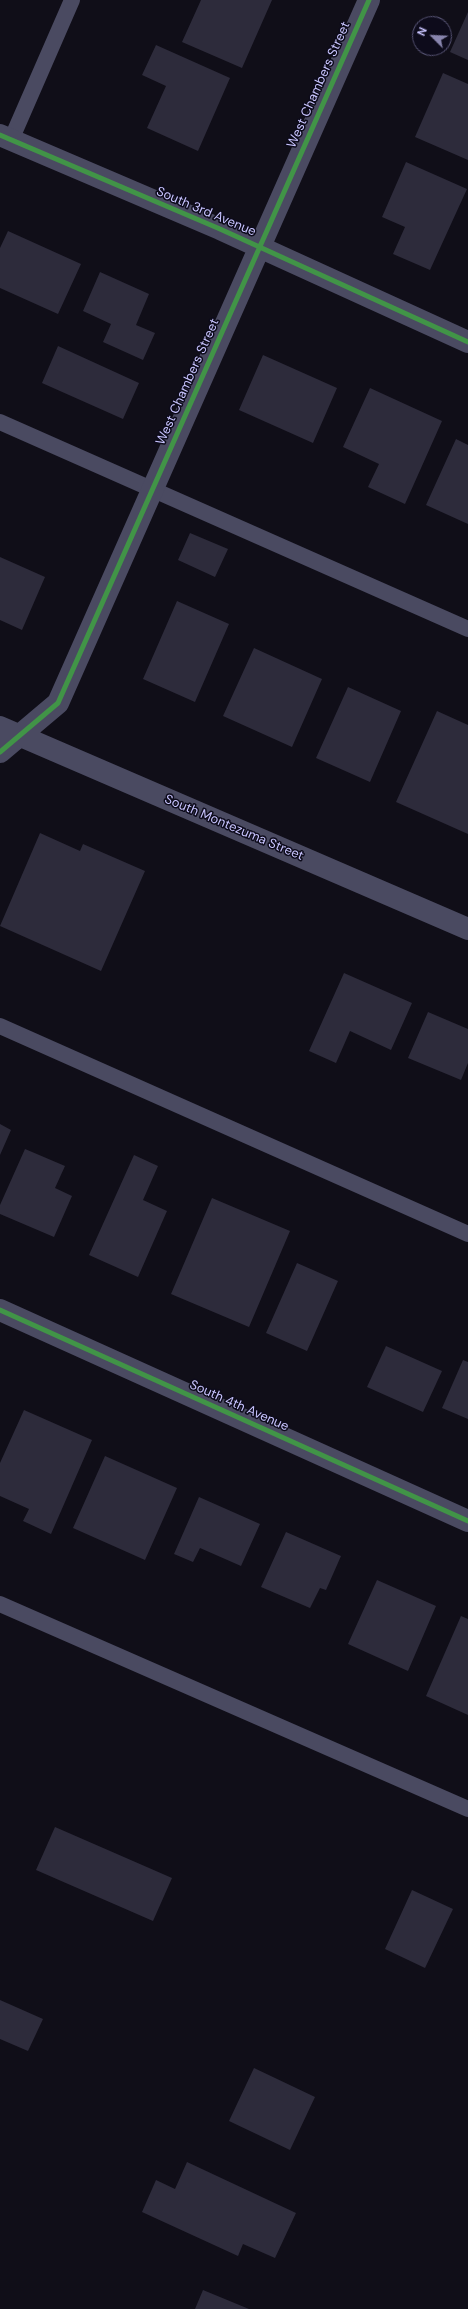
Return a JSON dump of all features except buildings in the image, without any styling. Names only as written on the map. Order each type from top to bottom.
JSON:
[{"type":"street","name":"West Chambers Street","points":[[0,752],[9,731],[58,702],[369,0]]},
{"type":"street","name":"South 3rd Avenue","points":[[5,138],[260,247],[468,342]]},
{"type":"street","name":"South Montezuma Street","points":[[9,731],[468,929]]},
{"type":"street","name":"South 4th Avenue","points":[[0,1310],[468,1521]]},
{"type":"lane","points":[[5,138],[72,0]]},
{"type":"lane","points":[[0,422],[468,629]]},
{"type":"lane","points":[[0,1026],[468,1234]]},
{"type":"lane","points":[[0,1604],[468,1809]]},
{"type":"cycle path","points":[[0,752],[58,703],[369,0]]},
{"type":"cycle path","points":[[0,135],[220,229],[468,342]]},
{"type":"cycle path","points":[[0,1310],[468,1521]]}]
